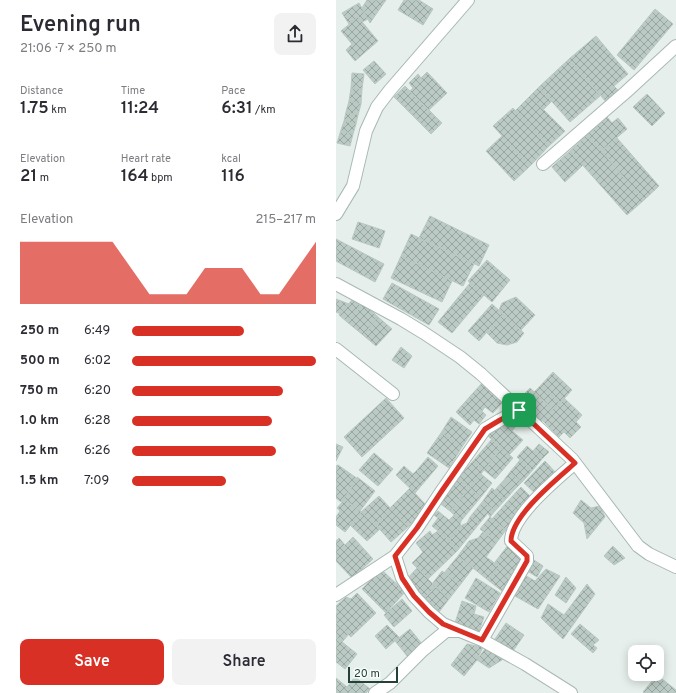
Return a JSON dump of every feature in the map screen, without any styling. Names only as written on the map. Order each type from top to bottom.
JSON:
[{"type":"street","points":[[336,214],[353,186],[366,131],[377,107],[468,0]]},
{"type":"street","points":[[543,164],[626,92],[676,46]]},
{"type":"street","points":[[336,284],[401,319],[460,357],[481,374],[575,463],[638,546],[649,554],[676,567]]},
{"type":"street","points":[[336,349],[393,394]]},
{"type":"street","points":[[336,595],[395,556],[417,528],[485,429],[519,410]]},
{"type":"street","points":[[482,640],[527,561],[527,556],[511,541],[511,535],[514,528],[524,512],[545,489],[575,463]]},
{"type":"street","points":[[395,556],[402,578],[414,596],[443,624],[455,627],[458,631]]},
{"type":"street","points":[[375,693],[390,683],[423,650],[446,632],[458,631],[482,640],[525,664],[571,693]]},
{"type":"building","points":[[367,0],[386,0],[370,23],[362,8]]},
{"type":"building","points":[[404,0],[419,0],[433,9],[423,25],[398,10]]},
{"type":"building","points":[[359,3],[368,19],[362,22],[358,17],[349,24],[342,13]]},
{"type":"building","points":[[655,9],[673,24],[634,70],[617,55]]},
{"type":"building","points":[[358,17],[378,41],[355,61],[346,50],[352,44],[341,31]]},
{"type":"building","points":[[596,36],[628,74],[614,86],[620,92],[607,103],[569,59]]},
{"type":"building","points":[[569,59],[600,96],[570,122],[539,87]]},
{"type":"building","points":[[374,61],[386,74],[375,84],[363,70]]},
{"type":"building","points":[[427,72],[447,93],[429,110],[410,91],[413,88],[409,83],[418,74],[421,78]]},
{"type":"building","points":[[352,73],[364,74],[362,89],[351,88]]},
{"type":"building","points":[[405,86],[442,123],[431,134],[394,97]]},
{"type":"building","points":[[539,87],[552,101],[543,110],[530,96]]},
{"type":"building","points":[[351,88],[362,89],[361,104],[349,101]]},
{"type":"building","points":[[647,94],[665,113],[652,126],[633,107]]},
{"type":"building","points":[[530,96],[565,131],[549,146],[515,111]]},
{"type":"building","points":[[349,101],[361,104],[358,115],[346,112]]},
{"type":"building","points":[[513,108],[549,146],[530,166],[493,126]]},
{"type":"building","points":[[346,112],[358,115],[356,124],[344,121]]},
{"type":"building","points":[[607,117],[612,123],[618,118],[627,129],[601,151],[587,135]]},
{"type":"building","points":[[344,121],[356,124],[353,134],[341,130]]},
{"type":"building","points":[[341,130],[353,134],[350,146],[337,143]]},
{"type":"building","points":[[587,135],[644,200],[627,215],[570,151]]},
{"type":"building","points":[[502,136],[530,166],[514,181],[486,151]]},
{"type":"building","points":[[617,138],[659,186],[644,200],[601,151]]},
{"type":"building","points":[[570,151],[583,165],[565,182],[552,167]]},
{"type":"building","points":[[430,216],[489,245],[479,266],[419,238]]},
{"type":"building","points":[[358,222],[385,231],[379,248],[352,239]]},
{"type":"building","points":[[411,234],[474,264],[463,286],[401,256]]},
{"type":"building","points":[[336,239],[384,264],[375,282],[336,261]]},
{"type":"building","points":[[401,256],[452,281],[442,302],[391,278]]},
{"type":"building","points":[[487,260],[510,280],[492,302],[468,281]]},
{"type":"building","points":[[392,283],[439,309],[429,325],[383,299]]},
{"type":"building","points":[[470,283],[484,295],[452,333],[438,322]]},
{"type":"building","points":[[516,297],[535,315],[521,330],[499,310],[502,303]]},
{"type":"building","points":[[336,299],[349,304],[341,314],[336,312]]},
{"type":"building","points":[[353,299],[361,306],[347,322],[339,315]]},
{"type":"building","points":[[363,303],[378,317],[363,335],[347,322]]},
{"type":"building","points":[[492,304],[503,314],[479,341],[468,331]]},
{"type":"building","points":[[503,314],[524,333],[517,342],[507,345],[497,343],[487,333]]},
{"type":"building","points":[[378,317],[392,329],[376,346],[363,335]]},
{"type":"building","points":[[401,347],[412,356],[404,368],[392,360]]},
{"type":"building","points":[[553,372],[572,390],[560,403],[541,385]]},
{"type":"building","points":[[483,382],[490,389],[488,390],[502,403],[493,413],[485,407],[482,411],[486,415],[479,424],[474,420],[470,425],[456,412]]},
{"type":"building","points":[[541,385],[560,403],[553,409],[534,392]]},
{"type":"building","points":[[530,388],[553,409],[542,420],[541,424],[521,405],[525,401],[521,397]]},
{"type":"building","points":[[386,398],[404,418],[362,457],[344,437]]},
{"type":"building","points":[[564,398],[582,415],[576,422],[581,427],[570,438],[564,432],[559,437],[542,420]]},
{"type":"building","points":[[451,417],[472,432],[462,447],[441,433]]},
{"type":"building","points":[[510,421],[516,426],[512,431],[523,440],[509,455],[488,436],[501,422],[506,426]]},
{"type":"building","points":[[441,433],[462,447],[449,468],[427,453]]},
{"type":"building","points":[[492,439],[502,448],[484,470],[473,461]]},
{"type":"building","points":[[336,444],[343,447],[336,461]]},
{"type":"building","points":[[539,444],[549,452],[542,459],[533,451]]},
{"type":"building","points":[[527,446],[542,459],[532,471],[517,457]]},
{"type":"building","points":[[502,448],[513,458],[495,479],[484,470]]},
{"type":"building","points":[[374,453],[393,469],[378,486],[359,470]]},
{"type":"building","points":[[428,457],[438,466],[427,479],[417,470]]},
{"type":"building","points":[[520,460],[532,471],[522,482],[510,472]]},
{"type":"building","points":[[473,461],[484,470],[470,488],[458,478]]},
{"type":"building","points":[[545,461],[557,474],[537,495],[524,483]]},
{"type":"building","points":[[338,465],[358,479],[341,502],[336,498],[336,466]]},
{"type":"building","points":[[404,466],[413,474],[417,470],[427,479],[415,493],[396,475]]},
{"type":"building","points":[[510,472],[522,482],[514,490],[504,480]]},
{"type":"building","points":[[481,474],[492,483],[481,497],[470,488]]},
{"type":"building","points":[[357,477],[375,491],[360,511],[345,499],[341,502],[358,479]]},
{"type":"building","points":[[458,478],[470,488],[450,511],[438,502]]},
{"type":"building","points":[[504,480],[514,490],[505,500],[494,491]]},
{"type":"building","points":[[521,487],[533,499],[520,513],[507,502]]},
{"type":"building","points":[[410,488],[428,507],[408,527],[390,508]]},
{"type":"building","points":[[470,488],[481,497],[461,521],[450,511]]},
{"type":"building","points":[[492,488],[505,500],[495,511],[483,501]]},
{"type":"building","points":[[379,496],[392,510],[376,525],[361,512]]},
{"type":"building","points":[[345,499],[361,512],[345,532],[336,525],[336,517],[340,511],[337,508]]},
{"type":"building","points":[[581,500],[591,508],[600,506],[605,517],[587,539],[584,523],[573,513]]},
{"type":"building","points":[[483,501],[495,511],[490,517],[488,513],[479,524],[470,517]]},
{"type":"building","points":[[507,502],[520,513],[506,530],[492,519]]},
{"type":"building","points":[[392,510],[408,527],[391,542],[376,525]]},
{"type":"building","points":[[438,511],[449,520],[454,515],[461,521],[460,526],[449,540],[432,526],[438,518],[434,515]]},
{"type":"building","points":[[361,512],[380,529],[367,541],[350,525]]},
{"type":"building","points":[[470,517],[479,524],[457,551],[449,540],[460,526],[467,523]]},
{"type":"building","points":[[490,517],[506,530],[497,542],[480,529]]},
{"type":"building","points":[[430,531],[432,535],[438,531],[449,540],[457,551],[428,579],[412,563],[423,552],[416,543]]},
{"type":"building","points":[[483,532],[497,542],[486,557],[499,566],[488,580],[458,556],[469,541],[478,538]]},
{"type":"building","points":[[353,537],[373,559],[352,578],[336,561],[336,541],[339,538],[345,545]]},
{"type":"building","points":[[509,544],[527,559],[502,591],[488,580],[499,566],[495,562]]},
{"type":"building","points":[[613,546],[625,558],[614,565],[604,556]]},
{"type":"building","points":[[458,556],[473,568],[460,585],[444,573]]},
{"type":"building","points":[[531,558],[543,566],[537,577],[524,569]]},
{"type":"building","points":[[417,568],[436,587],[425,598],[407,579]]},
{"type":"building","points":[[381,569],[405,592],[386,613],[362,589]]},
{"type":"building","points":[[546,569],[560,576],[538,609],[515,596],[520,587],[517,580],[521,573],[535,581]]},
{"type":"building","points":[[442,571],[460,585],[449,599],[432,584]]},
{"type":"building","points":[[566,577],[576,588],[566,603],[555,595]]},
{"type":"building","points":[[476,578],[500,593],[489,612],[465,598]]},
{"type":"building","points":[[587,584],[595,594],[563,639],[541,618],[548,604],[564,615]]},
{"type":"building","points":[[436,587],[449,599],[439,612],[425,598]]},
{"type":"building","points":[[357,593],[376,613],[351,637],[336,623],[336,606],[346,597],[351,599]]},
{"type":"building","points":[[402,599],[412,611],[394,627],[384,615]]},
{"type":"building","points":[[462,601],[476,606],[474,614],[484,617],[478,634],[454,626]]},
{"type":"building","points":[[336,623],[349,634],[342,642],[336,637]]},
{"type":"building","points":[[506,623],[524,635],[513,651],[495,639]]},
{"type":"building","points":[[580,624],[599,640],[593,645],[597,648],[593,653],[571,634]]},
{"type":"building","points":[[387,625],[399,637],[386,649],[375,636]]},
{"type":"building","points":[[410,629],[423,645],[408,657],[395,641]]},
{"type":"building","points":[[336,637],[357,654],[345,669],[336,662]]},
{"type":"building","points":[[467,644],[483,647],[477,660],[464,676],[451,665]]},
{"type":"building","points":[[487,646],[505,658],[489,668],[477,660]]},
{"type":"building","points":[[355,677],[370,689],[366,693],[354,693],[347,687]]},
{"type":"building","points":[[336,678],[347,687],[354,693],[336,693]]},
{"type":"building","points":[[652,681],[664,681],[676,690],[676,693],[643,692]]},
{"type":"route","points":[[519,410],[575,463],[545,489],[524,512],[514,528],[511,535],[511,541],[527,556],[528,559],[482,640],[458,631],[455,627],[443,624],[429,612],[414,596],[402,578],[395,556],[417,528],[485,429],[519,410]]}]
